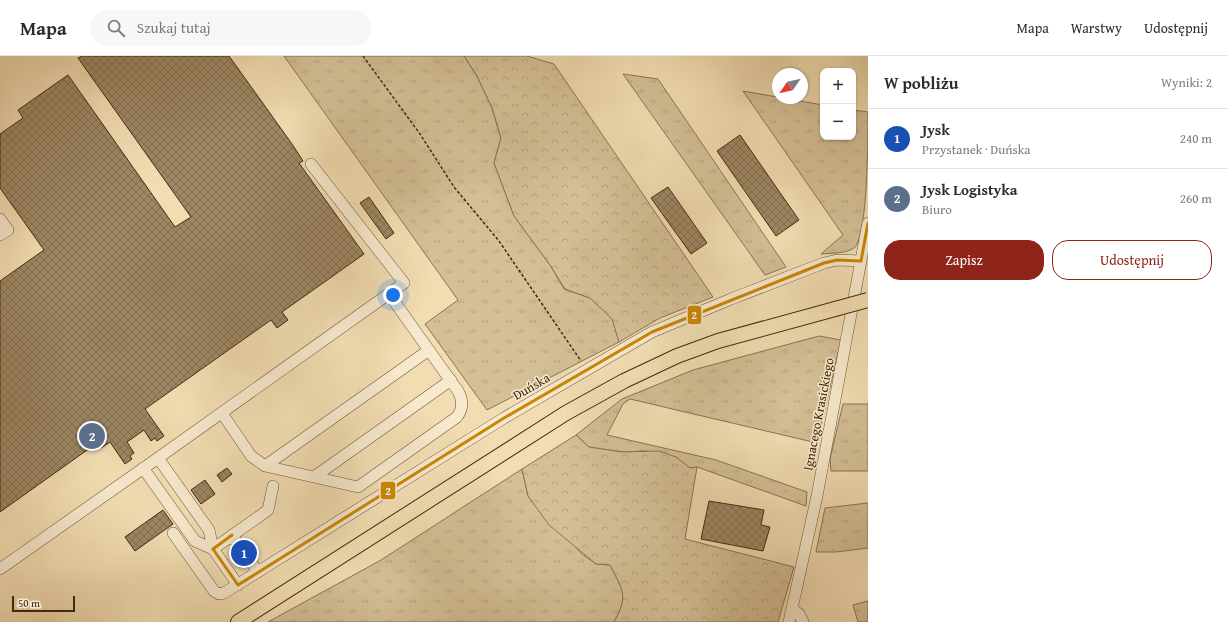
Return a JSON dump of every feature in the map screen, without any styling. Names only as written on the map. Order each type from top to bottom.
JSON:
[{"type":"main road","points":[[238,622],[566,413],[624,381],[677,356],[718,341],[868,300]]},
{"type":"street","points":[[0,569],[404,283],[311,164]]},
{"type":"street","points":[[0,219],[8,230],[0,235]]},
{"type":"street","name":"Ignacego Krasickiego","points":[[789,622],[817,496],[868,223]]},
{"type":"street","name":"Duńska","points":[[173,533],[214,591],[219,594],[224,593],[459,446],[587,369],[663,327],[824,263],[842,259],[861,261]]},
{"type":"street","points":[[222,413],[251,456],[265,466],[358,487],[457,417],[462,408],[462,401],[458,391],[388,294]]},
{"type":"street","points":[[265,466],[429,350]]},
{"type":"street","points":[[314,477],[451,380]]},
{"type":"street","points":[[158,458],[208,530],[213,549],[238,585]]},
{"type":"street","points":[[143,468],[195,541],[213,549]]},
{"type":"street","points":[[213,549],[268,510],[272,486]]},
{"type":"street","points":[[232,535],[258,572]]},
{"type":"street","points":[[792,609],[799,614],[803,622]]},
{"type":"path","points":[[363,56],[420,134],[454,186],[499,241],[587,369]]},
{"type":"green space","points":[[284,56],[464,56],[477,76],[492,108],[501,138],[494,163],[514,216],[550,265],[564,289],[590,298],[613,319],[619,342],[487,410],[425,324],[458,300]]},
{"type":"green space","points":[[464,56],[527,56],[554,64],[713,297],[660,318],[619,342],[612,319],[590,298],[565,289],[550,265],[514,216],[494,163],[501,138],[492,108],[477,76]]},
{"type":"green space","points":[[623,74],[658,79],[786,267],[765,275]]},
{"type":"green space","points":[[743,91],[772,96],[772,104],[808,104],[808,102],[820,104],[820,140],[856,140],[856,110],[868,112],[865,206],[859,240],[854,248],[850,250],[821,254],[843,235]]},
{"type":"green space","points":[[819,336],[841,340],[817,443],[630,399],[623,404],[607,435],[716,460],[807,492],[806,506],[697,467],[690,468],[676,457],[646,451],[622,452],[589,447],[576,435],[622,399],[693,370]]},
{"type":"green space","points":[[843,404],[868,404],[868,471],[831,471],[830,459]]},
{"type":"green space","points":[[576,435],[589,447],[622,452],[659,451],[676,457],[690,468],[697,467],[685,539],[794,567],[778,622],[614,622],[619,613],[623,599],[621,587],[610,565],[596,564],[549,525],[528,496],[522,469]]},
{"type":"green space","points":[[522,469],[528,496],[582,554],[596,564],[610,565],[621,587],[623,599],[619,613],[614,622],[268,622],[381,560]]},
{"type":"green space","points":[[868,503],[868,548],[836,552],[816,552],[825,508]]},
{"type":"green space","points":[[868,601],[868,622],[858,622],[853,605]]},
{"type":"building","points":[[82,56],[229,56],[292,144],[303,161],[299,163],[364,254],[282,312],[288,320],[277,328],[271,320],[145,409],[164,436],[157,441],[155,438],[151,441],[144,430],[127,442],[134,453],[130,456],[132,459],[125,464],[110,442],[101,448],[97,443],[0,512],[0,281],[44,250],[0,188],[0,134],[23,118],[18,110],[68,75],[175,227],[191,217],[78,58]]},
{"type":"building","points":[[740,135],[799,220],[776,236],[717,151]]},
{"type":"building","points":[[668,187],[707,243],[691,254],[651,198]]},
{"type":"building","points":[[369,197],[394,233],[386,239],[360,203]]},
{"type":"building","points":[[227,468],[232,474],[222,482],[217,475]]},
{"type":"building","points":[[205,480],[215,494],[201,504],[191,490]]},
{"type":"building","points":[[709,501],[764,510],[761,525],[770,527],[763,551],[701,539]]},
{"type":"building","points":[[163,510],[173,524],[135,551],[125,537]]},
{"type":"transit line","name":"2","points":[[861,261],[868,223]]},
{"type":"transit line","name":"2","points":[[238,585],[504,418],[652,332],[824,263],[837,260],[861,261]]},
{"type":"transit line","name":"2","points":[[232,535],[213,549],[238,585]]},
{"type":"place","name":"Jysk Logistyka","points":[[92,436]]},
{"type":"place","name":"Jysk","points":[[244,553]]}]
